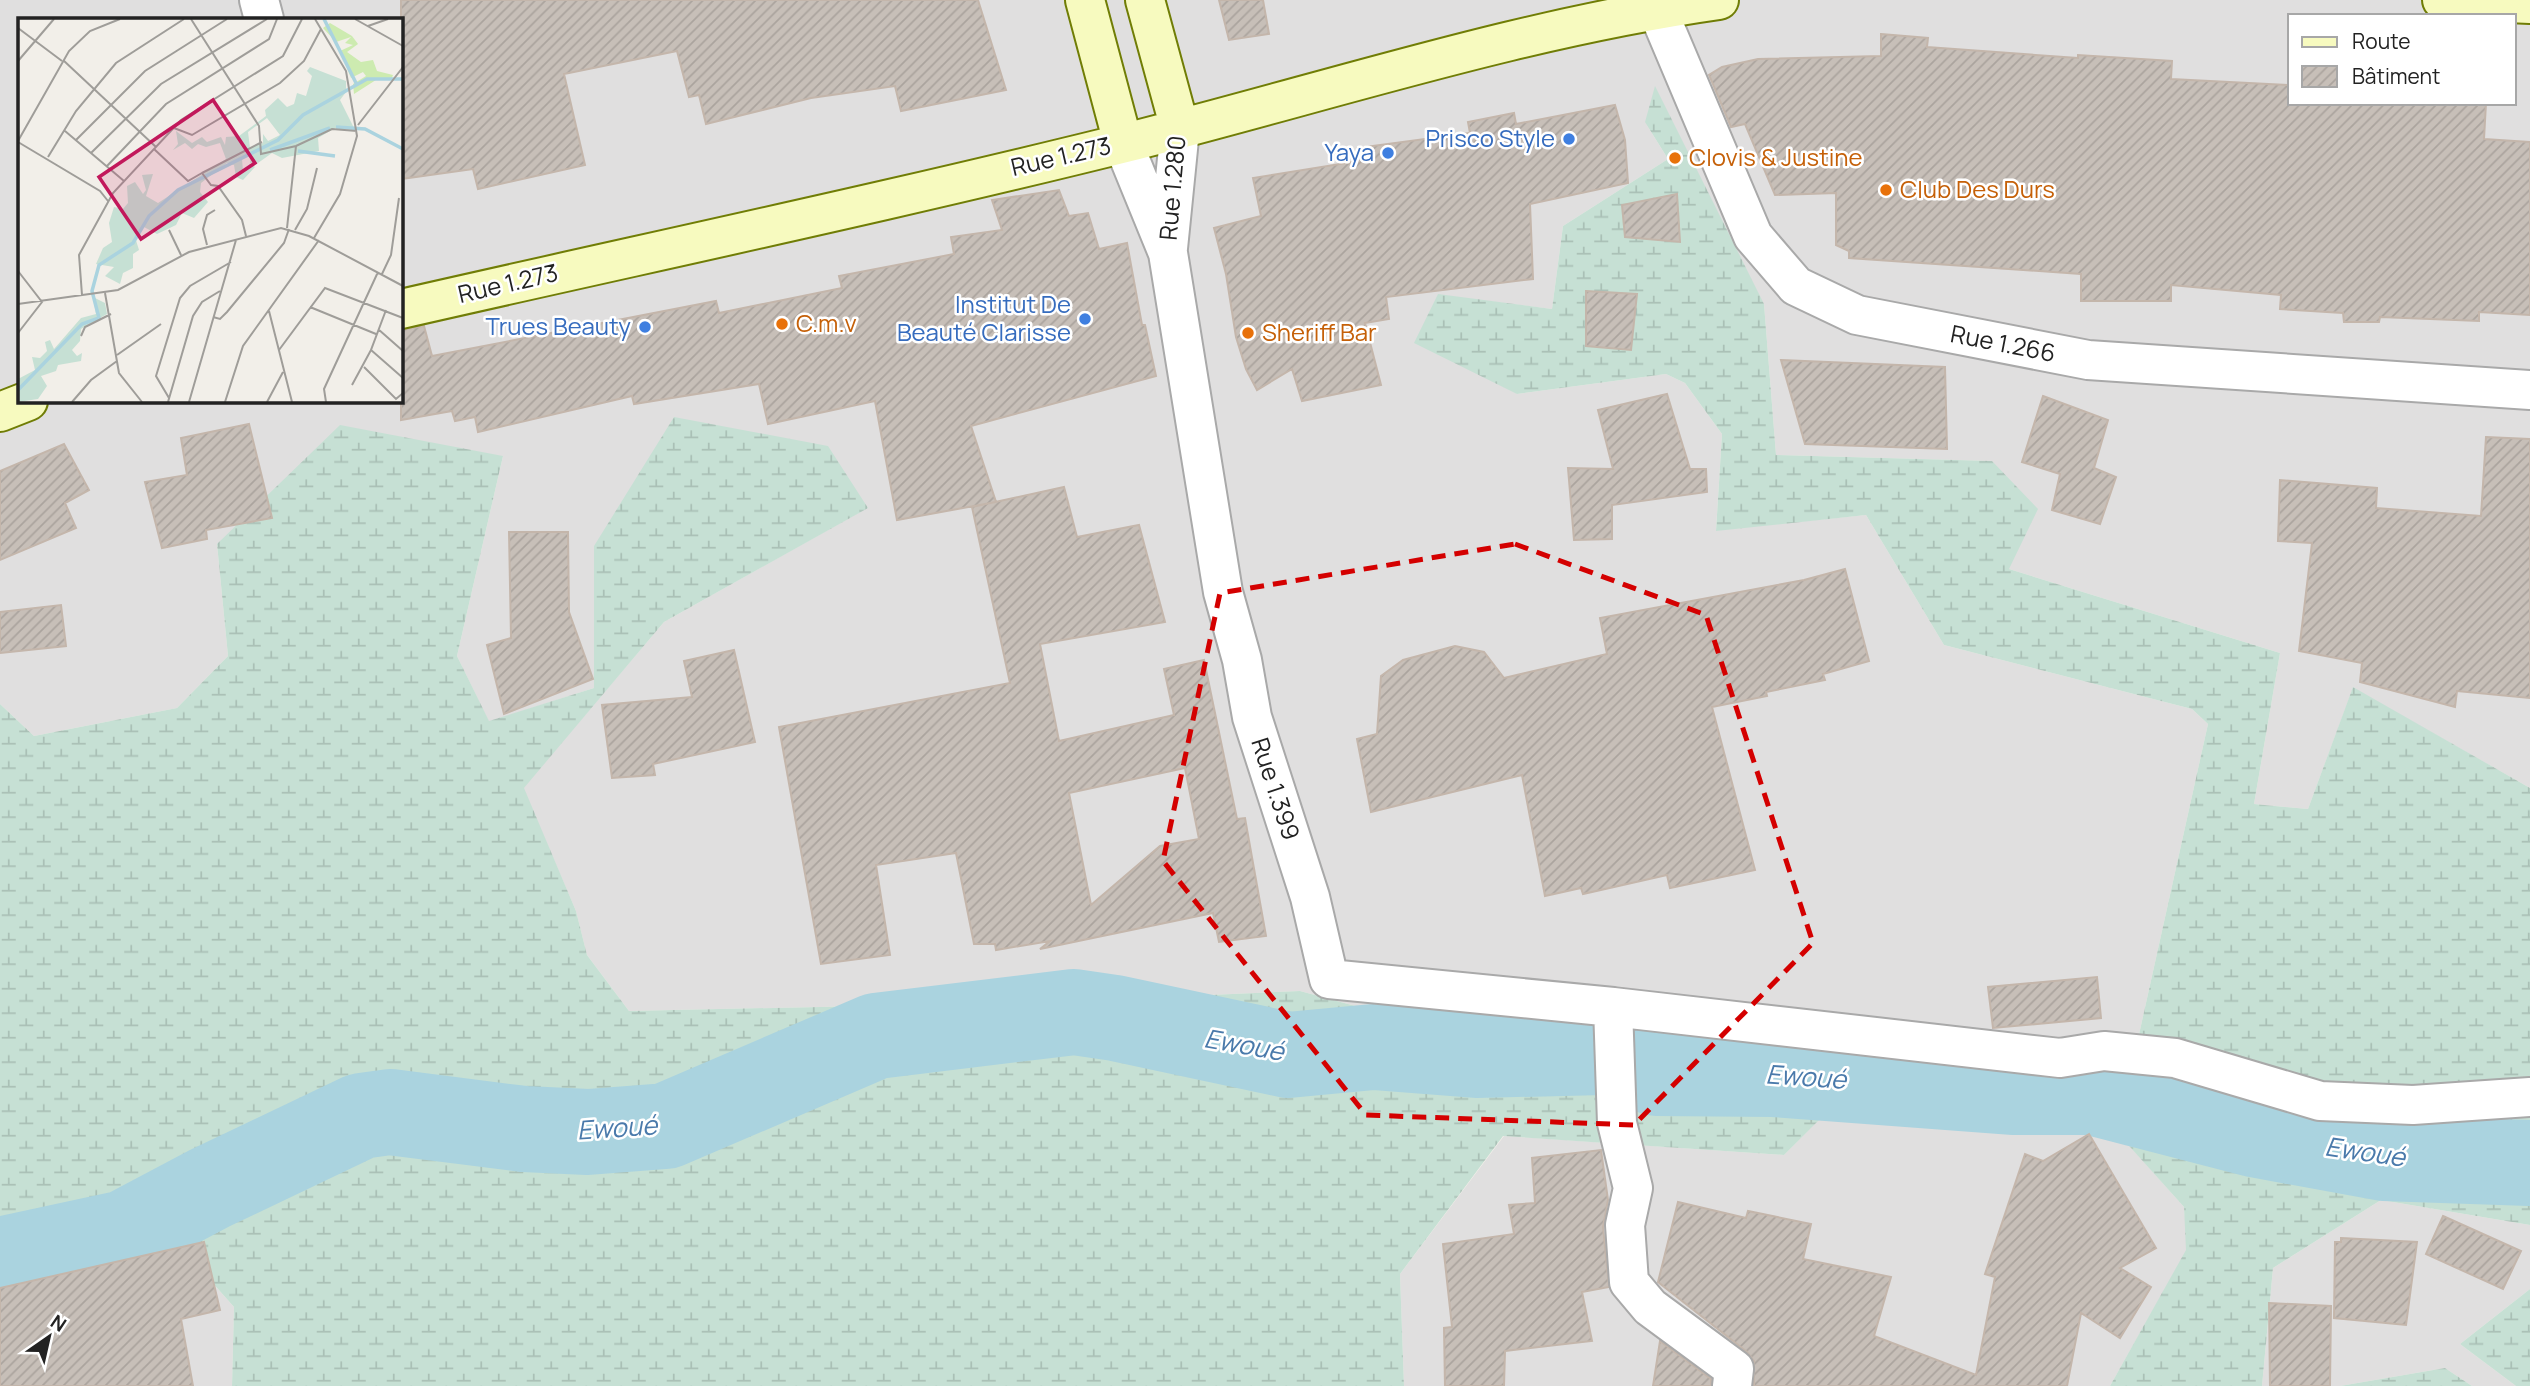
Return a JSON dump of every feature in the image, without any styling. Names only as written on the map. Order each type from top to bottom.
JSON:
[{"type":"main road","points":[[1085,0],[1123,143]]},
{"type":"main road","name":"Rue 1.280","points":[[1145,0],[1180,129]]},
{"type":"main road","name":"Rue 1.273","points":[[402,309],[1123,143],[1416,64],[1657,9],[1719,0]]},
{"type":"main road","points":[[2442,0],[2530,4]]},
{"type":"main road","points":[[0,412],[25,402]]},
{"type":"street","points":[[259,0],[264,18]]},
{"type":"street","name":"Rue 1.266","points":[[1657,9],[1753,236],[1796,286],[1857,315],[2088,360],[2530,390]]},
{"type":"street","name":"Rue 1.280","points":[[1168,253],[1180,129]]},
{"type":"street","name":"Rue 1.399","points":[[1123,143],[1168,253],[1223,592],[1242,660],[1252,716],[1310,897],[1329,979],[1613,1017]]},
{"type":"street","points":[[1732,1386],[1734,1369],[1650,1307],[1629,1283],[1625,1225],[1633,1188],[1617,1124],[1613,1017],[2060,1058],[2104,1051],[2175,1058],[2320,1101],[2413,1105],[2530,1097]]},
{"type":"highlighted area","points":[[1515,544],[1706,615],[1813,943],[1634,1125],[1366,1115],[1163,861],[1220,593]]},
{"type":"shaded area","points":[[0,0],[2530,0],[2530,788],[2353,688],[2308,809],[2254,804],[2280,653],[2009,569],[1992,461],[1776,455],[1764,304],[1645,122],[1668,159],[1563,226],[1552,309],[1438,295],[1517,394],[1666,374],[1685,383],[1722,434],[1716,530],[1866,515],[1944,645],[2192,709],[2208,724],[2138,1039],[2107,1068],[1390,1003],[1359,1007],[1300,991],[1051,1002],[629,1011],[587,955],[576,911],[523,788],[664,622],[867,508],[594,546],[594,688],[489,722],[457,656],[503,456],[217,544],[228,656],[177,708],[34,736],[0,704]]},
{"type":"shaded area","points":[[1836,1102],[1958,1102],[2096,1108],[2184,1207],[2186,1228],[2187,1250],[2110,1386],[1404,1386],[1400,1274],[1504,1136],[1784,1155]]},
{"type":"shaded area","points":[[2381,1200],[2530,1225],[2530,1289],[2460,1344],[2516,1386],[2472,1386],[2445,1368],[2340,1386],[2262,1386],[2273,1268]]},
{"type":"shaded area","points":[[171,1236],[234,1307],[232,1386],[0,1386],[0,1277]]},
{"type":"green space","points":[[1655,86],[1764,304],[1776,455],[1992,461],[2038,509],[2009,569],[2280,653],[2254,804],[2308,809],[2353,687],[2530,788],[2530,1225],[2381,1200],[2273,1268],[2262,1386],[2110,1386],[2186,1250],[2184,1207],[2096,1109],[1958,1102],[1837,1102],[1784,1155],[1503,1136],[1400,1274],[1404,1386],[232,1386],[234,1307],[171,1236],[0,1277],[0,704],[34,736],[177,708],[228,656],[217,544],[340,425],[503,456],[457,656],[489,721],[594,688],[594,546],[674,417],[828,446],[868,508],[664,622],[524,788],[576,911],[587,955],[629,1011],[1051,1002],[1300,991],[1359,1007],[1390,1003],[1788,1044],[2138,1039],[2208,724],[2192,709],[1944,645],[1866,515],[1716,531],[1722,434],[1685,383],[1666,374],[1517,394],[1414,343],[1438,294],[1552,309],[1563,226],[1668,159],[1645,122]]},
{"type":"green space","points":[[2530,1289],[2530,1386],[2516,1386],[2460,1344]]},
{"type":"green space","points":[[2445,1368],[2472,1386],[2340,1386]]},
{"type":"building","points":[[401,0],[978,0],[1006,90],[901,111],[895,86],[811,98],[706,124],[699,95],[689,97],[677,51],[564,74],[585,165],[478,189],[473,169],[402,179]]},
{"type":"building","points":[[1219,0],[1263,0],[1269,34],[1229,40]]},
{"type":"building","points":[[1881,34],[1928,38],[1927,47],[2078,58],[2078,55],[2172,61],[2171,79],[2288,85],[2288,105],[2486,105],[2484,139],[2530,142],[2530,315],[2479,312],[2479,321],[2380,317],[2379,322],[2344,322],[2343,313],[2280,309],[2281,295],[2171,285],[2171,301],[2081,301],[2081,274],[1849,258],[1849,251],[1836,245],[1836,193],[1775,195],[1745,124],[1731,127],[1709,75],[1722,67],[1758,59],[1881,56]]},
{"type":"building","points":[[1615,105],[1625,140],[1628,183],[1530,204],[1533,279],[1386,297],[1389,319],[1365,323],[1381,385],[1302,401],[1292,369],[1257,390],[1246,369],[1236,337],[1226,274],[1214,228],[1261,216],[1253,178],[1359,161],[1357,148],[1470,133],[1468,122],[1514,113],[1516,124]]},
{"type":"building","points":[[1059,190],[1069,216],[1088,213],[1099,249],[1127,243],[1142,325],[1145,325],[1156,376],[971,426],[996,502],[897,520],[875,401],[768,424],[759,384],[634,404],[632,396],[478,432],[475,417],[455,421],[452,411],[401,420],[402,330],[424,326],[432,356],[716,301],[719,313],[842,288],[839,276],[954,254],[951,237],[1002,230],[992,200]]},
{"type":"building","points":[[1677,194],[1680,242],[1625,237],[1622,205]]},
{"type":"building","points":[[1586,291],[1637,294],[1631,350],[1586,346]]},
{"type":"building","points":[[1781,360],[1945,367],[1947,449],[1805,444]]},
{"type":"building","points":[[1667,394],[1690,469],[1706,469],[1707,492],[1612,505],[1612,539],[1574,540],[1568,468],[1613,469],[1598,410]]},
{"type":"building","points":[[2043,396],[2108,420],[2094,468],[2116,477],[2100,524],[2052,510],[2060,474],[2022,462]]},
{"type":"building","points":[[249,424],[272,518],[206,530],[207,539],[162,548],[145,482],[187,475],[181,438]]},
{"type":"building","points":[[2486,437],[2530,439],[2530,698],[2457,691],[2455,707],[2360,682],[2362,663],[2299,651],[2312,543],[2278,541],[2280,480],[2377,488],[2376,508],[2481,516]]},
{"type":"building","points":[[64,444],[89,490],[65,503],[76,528],[0,560],[0,471]]},
{"type":"building","points":[[1064,487],[1077,537],[1139,525],[1165,622],[1040,644],[1059,741],[1174,715],[1164,669],[1204,660],[1237,819],[1245,818],[1266,936],[1219,942],[1213,913],[1040,949],[1050,941],[996,950],[995,944],[974,944],[956,853],[876,865],[890,955],[821,964],[779,727],[1010,683],[972,507]],"holes":[[[1185,768],[1199,839],[1160,846],[1091,905],[1069,793]]]},
{"type":"building","points":[[509,532],[568,532],[569,612],[593,679],[504,714],[487,645],[511,638]]},
{"type":"building","points":[[1845,569],[1869,661],[1823,674],[1825,680],[1712,707],[1755,870],[1670,888],[1667,875],[1583,894],[1581,888],[1545,896],[1522,775],[1371,812],[1357,739],[1377,734],[1381,676],[1403,660],[1455,646],[1484,652],[1504,678],[1607,654],[1600,618],[1804,580]]},
{"type":"building","points":[[61,605],[66,646],[0,653],[0,612]]},
{"type":"building","points":[[734,650],[755,742],[653,764],[655,775],[612,778],[602,705],[692,697],[684,661]]},
{"type":"building","points":[[2097,977],[2101,1018],[1993,1028],[1988,987]]},
{"type":"building","points":[[2089,1134],[2156,1248],[2120,1268],[2151,1287],[2120,1338],[2081,1313],[2067,1386],[1754,1386],[1754,1361],[1747,1352],[1658,1282],[1678,1202],[1746,1218],[1748,1211],[1811,1224],[1803,1259],[1891,1277],[1874,1336],[1976,1375],[1995,1277],[1985,1274],[2025,1154],[2043,1161]]},
{"type":"building","points":[[1601,1150],[1608,1200],[1603,1227],[1609,1287],[1582,1292],[1592,1341],[1505,1351],[1504,1386],[1445,1386],[1444,1328],[1452,1327],[1443,1244],[1514,1234],[1509,1205],[1535,1203],[1532,1158]]},
{"type":"building","points":[[2443,1216],[2521,1251],[2503,1289],[2426,1254]]},
{"type":"building","points":[[2341,1238],[2417,1242],[2406,1325],[2334,1318],[2335,1242],[2341,1242]]},
{"type":"building","points":[[204,1242],[220,1310],[181,1319],[193,1386],[0,1386],[0,1288]]},
{"type":"building","points":[[2269,1303],[2331,1306],[2330,1386],[2270,1386]]},
{"type":"building","points":[[1660,1341],[1711,1379],[1711,1386],[1653,1386]]},
{"type":"waterway","name":"Ewoué","points":[[0,1260],[125,1233],[210,1188],[361,1116],[390,1112],[524,1129],[588,1132],[666,1126],[876,1036],[1074,1012],[1115,1018],[1288,1055],[1373,1047],[1476,1055],[1603,1052],[1656,1073],[1774,1074],[2015,1092],[2091,1092],[2253,1134],[2384,1158],[2530,1163]]},
{"type":"place","name":"Prisco Style","points":[[1569,139]]},
{"type":"place","name":"Yaya","points":[[1388,153]]},
{"type":"place","name":"Clovis & Justine","points":[[1675,158]]},
{"type":"place","name":"Club Des Durs","points":[[1886,190]]},
{"type":"place","name":"Institut De Beauté Clarisse","points":[[1085,319]]},
{"type":"place","name":"C.m.v","points":[[782,324]]},
{"type":"place","name":"Trues Beauty","points":[[645,327]]},
{"type":"place","name":"Sheriff Bar","points":[[1248,333]]}]
